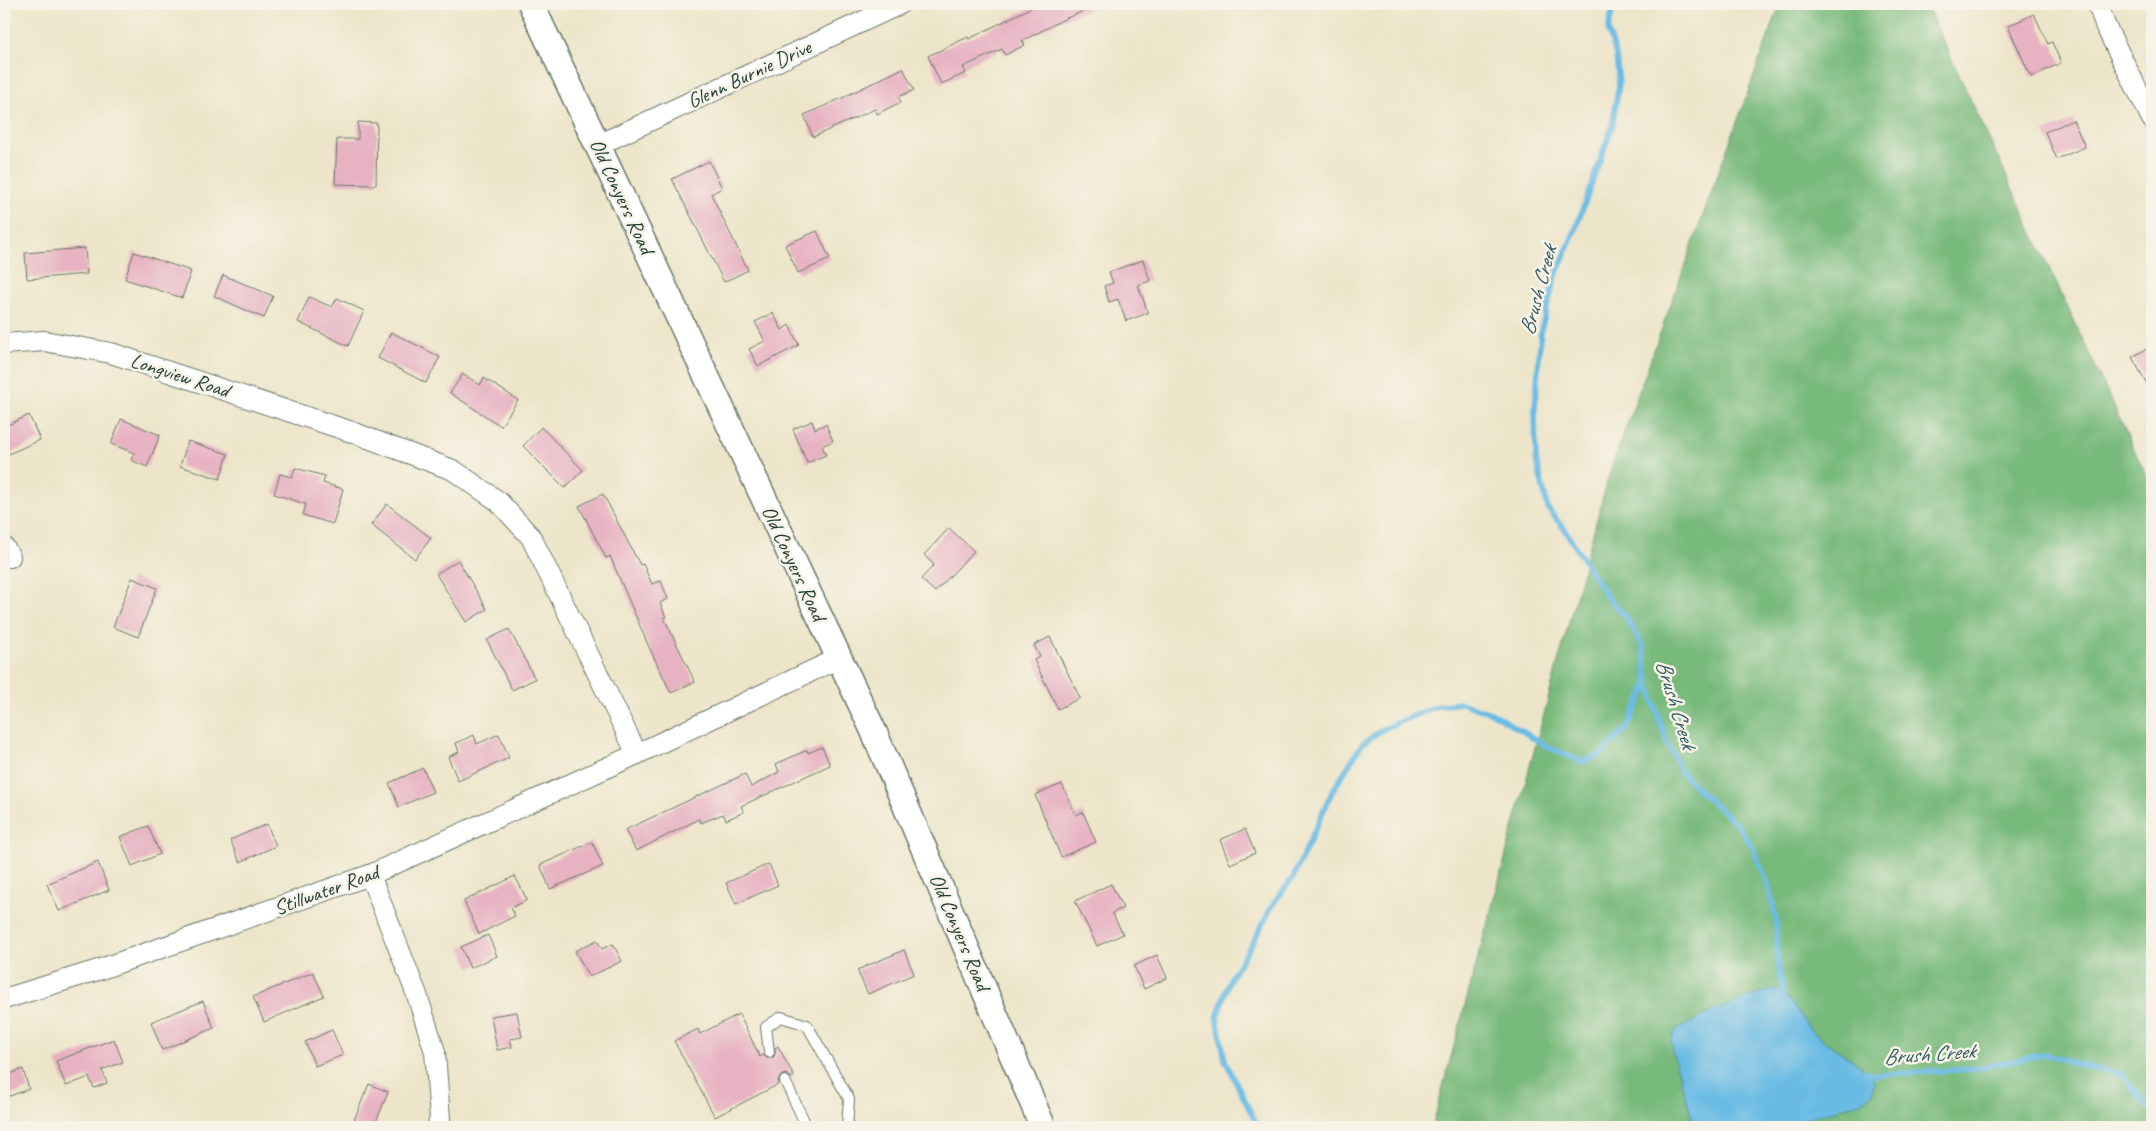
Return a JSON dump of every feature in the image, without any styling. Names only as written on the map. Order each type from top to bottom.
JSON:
[{"type":"street","name":"Old Conyers Road","points":[[531,4],[874,732],[1044,1127]]},
{"type":"street","name":"Glenn Burnie Drive","points":[[598,145],[900,4]]},
{"type":"street","points":[[2098,4],[2105,25],[2152,119]]},
{"type":"street","name":"Longview Road","points":[[4,344],[44,341],[111,353],[352,432],[453,470],[498,502],[532,537],[637,754]]},
{"type":"street","name":"Stillwater Road","points":[[4,999],[98,970],[370,875],[637,754],[839,658]]},
{"type":"street","points":[[370,875],[417,995],[435,1052],[440,1118],[438,1127]]},
{"type":"lane","points":[[769,1052],[766,1027],[781,1017],[807,1025],[849,1099],[847,1127]]},
{"type":"lane","points":[[785,1081],[807,1127]]},
{"type":"green space","points":[[1780,4],[1926,4],[2152,488],[2152,1127],[1432,1127],[1610,471]]},
{"type":"water","points":[[1768,990],[1778,991],[1783,994],[1792,1003],[1811,1030],[1868,1073],[1874,1081],[1872,1093],[1859,1103],[1778,1127],[1696,1127],[1673,1054],[1671,1041],[1675,1031],[1713,1011]]},
{"type":"building","points":[[1038,4],[1101,4],[1064,19],[1022,41],[1025,45],[1005,55],[1002,49],[963,67],[966,73],[941,84],[928,56],[968,37],[969,39]]},
{"type":"building","points":[[2034,14],[2048,44],[2052,42],[2061,63],[2031,77],[2008,26]]},
{"type":"building","points":[[903,68],[914,90],[898,97],[901,102],[877,114],[875,109],[813,137],[804,115]]},
{"type":"building","points":[[2073,120],[2085,147],[2057,159],[2045,132]]},
{"type":"building","points":[[358,122],[377,123],[376,185],[335,184],[337,139],[358,139]]},
{"type":"building","points":[[709,161],[722,188],[711,194],[748,270],[724,282],[672,179]]},
{"type":"building","points":[[817,231],[830,259],[798,273],[785,245]]},
{"type":"building","points":[[85,248],[87,274],[27,279],[25,253]]},
{"type":"building","points":[[134,252],[191,271],[182,298],[125,279]]},
{"type":"building","points":[[1143,260],[1150,281],[1138,285],[1148,313],[1126,321],[1118,299],[1109,302],[1104,286],[1113,283],[1109,272]]},
{"type":"building","points":[[223,275],[273,296],[264,318],[214,296]]},
{"type":"building","points":[[309,297],[332,307],[337,298],[364,311],[348,346],[298,322]]},
{"type":"building","points":[[773,313],[782,330],[789,325],[799,345],[758,366],[749,349],[765,341],[755,322]]},
{"type":"building","points":[[391,332],[440,357],[426,383],[378,358]]},
{"type":"building","points":[[2152,346],[2152,393],[2132,357]]},
{"type":"building","points":[[463,374],[480,385],[484,378],[518,400],[501,426],[450,393]]},
{"type":"building","points":[[29,415],[40,440],[4,456],[4,427]]},
{"type":"building","points":[[121,419],[160,435],[147,467],[131,460],[134,453],[111,444]]},
{"type":"building","points":[[812,421],[815,429],[826,424],[833,441],[822,446],[826,455],[807,463],[793,429]]},
{"type":"building","points":[[541,427],[583,470],[565,488],[523,446]]},
{"type":"building","points":[[188,441],[228,454],[220,479],[180,466]]},
{"type":"building","points":[[295,468],[325,476],[323,483],[343,489],[333,524],[303,515],[306,504],[274,494],[280,474],[292,477]]},
{"type":"building","points":[[603,494],[640,565],[643,564],[652,584],[661,581],[668,599],[660,603],[666,617],[664,618],[695,682],[671,693],[610,556],[606,558],[579,506]]},
{"type":"building","points":[[387,504],[431,538],[415,559],[371,525]]},
{"type":"building","points":[[949,528],[974,551],[935,592],[921,579],[934,565],[924,555]]},
{"type":"building","points":[[458,560],[487,609],[466,622],[436,574]]},
{"type":"building","points":[[132,578],[157,588],[138,637],[113,627]]},
{"type":"building","points":[[509,629],[535,679],[512,690],[487,640]]},
{"type":"building","points":[[1050,637],[1080,698],[1058,709],[1034,660],[1040,657],[1034,645]]},
{"type":"building","points":[[499,734],[509,758],[458,781],[448,757],[459,752],[456,743],[474,735],[477,744]]},
{"type":"building","points":[[822,747],[830,765],[741,806],[744,812],[726,820],[723,814],[701,823],[699,819],[636,851],[625,830],[745,774],[751,787],[779,772],[776,764],[807,750],[808,753]]},
{"type":"building","points":[[423,768],[433,792],[399,807],[389,783]]},
{"type":"building","points":[[1062,784],[1076,815],[1083,812],[1096,842],[1061,857],[1035,795]]},
{"type":"building","points":[[267,824],[276,846],[240,862],[230,840]]},
{"type":"building","points":[[148,826],[160,854],[132,866],[120,837]]},
{"type":"building","points":[[1245,829],[1255,853],[1230,864],[1220,840]]},
{"type":"building","points":[[592,842],[603,866],[550,889],[540,865]]},
{"type":"building","points":[[98,862],[109,890],[59,911],[47,884]]},
{"type":"building","points":[[769,864],[778,885],[736,904],[726,883]]},
{"type":"building","points":[[515,876],[527,900],[511,908],[515,916],[479,934],[464,901]]},
{"type":"building","points":[[1111,884],[1123,908],[1112,913],[1123,934],[1097,946],[1075,901]]},
{"type":"building","points":[[488,935],[497,956],[470,968],[461,947]]},
{"type":"building","points":[[597,940],[602,949],[613,944],[622,961],[589,977],[575,951]]},
{"type":"building","points":[[904,950],[914,974],[868,994],[857,970]]},
{"type":"building","points":[[1157,955],[1167,978],[1144,989],[1134,966]]},
{"type":"building","points":[[313,972],[324,996],[264,1022],[253,997]]},
{"type":"building","points":[[203,1001],[214,1028],[162,1050],[151,1022]]},
{"type":"building","points":[[517,1012],[522,1037],[510,1039],[512,1047],[497,1050],[491,1016]]},
{"type":"building","points":[[739,1014],[760,1057],[763,1055],[767,1058],[773,1058],[775,1048],[778,1046],[794,1076],[791,1078],[786,1074],[782,1075],[778,1080],[779,1084],[715,1117],[674,1041],[698,1029],[700,1034]]},
{"type":"building","points":[[332,1030],[343,1055],[315,1066],[305,1042]]},
{"type":"building","points":[[114,1039],[123,1062],[102,1070],[107,1083],[94,1088],[89,1077],[66,1086],[56,1061]]},
{"type":"building","points":[[23,1069],[29,1089],[4,1098],[4,1076]]},
{"type":"building","points":[[369,1084],[388,1092],[374,1127],[351,1127]]},
{"type":"waterway","name":"Brush Creek","points":[[1614,4],[1608,30],[1616,55],[1619,84],[1612,127],[1574,233],[1555,278],[1541,330],[1535,409],[1536,459],[1548,509],[1565,530],[1606,596],[1625,616],[1643,646],[1648,683],[1666,741],[1682,773],[1700,792],[1736,823],[1752,846],[1768,885],[1776,920],[1777,957],[1784,999]]},
{"type":"waterway","points":[[1258,1127],[1225,1060],[1217,1017],[1230,979],[1275,901],[1293,878],[1332,792],[1362,744],[1383,729],[1437,706],[1461,703],[1494,714],[1548,747],[1583,762],[1602,754],[1627,728],[1648,683]]},
{"type":"waterway","name":"Brush Creek","points":[[1863,1071],[1874,1075],[1975,1069],[2045,1054],[2083,1066],[2122,1074],[2146,1106],[2152,1111]]}]
